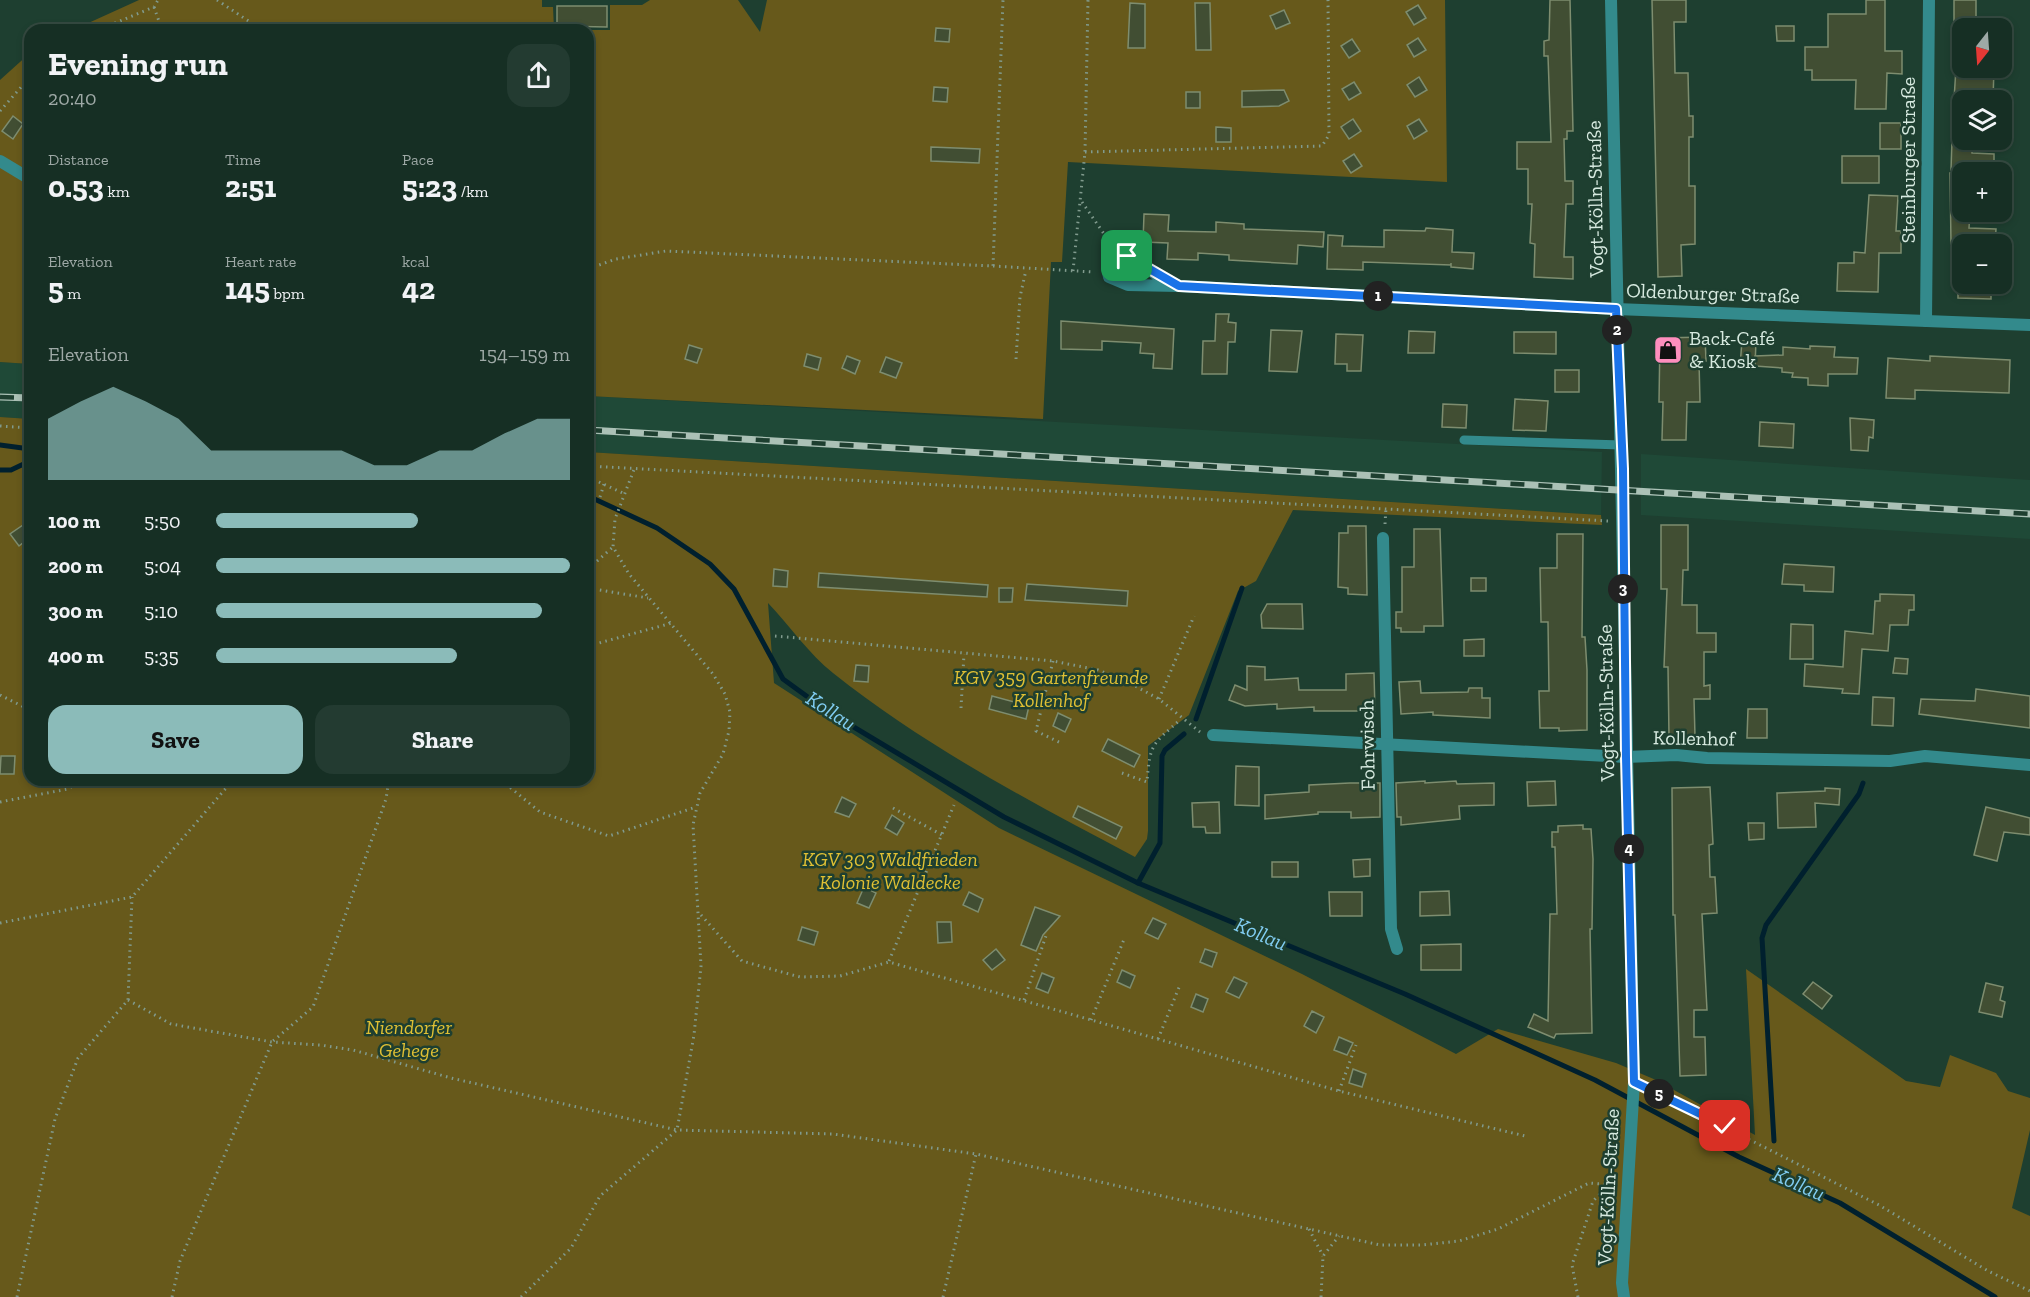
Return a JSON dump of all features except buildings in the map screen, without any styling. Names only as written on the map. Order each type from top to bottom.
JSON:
[{"type":"street","name":"Vogt-Kölln-Straße","points":[[1611,0],[1634,1086],[1622,1283],[1624,1297]]},
{"type":"street","name":"Steinburger Straße","points":[[1926,321],[1929,0]]},
{"type":"street","points":[[0,161],[24,175]]},
{"type":"street","name":"Oldenburger Straße","points":[[1119,255],[1135,259],[1162,279],[1179,286]]},
{"type":"street","points":[[1107,273],[1108,262],[1119,255]]},
{"type":"street","name":"Oldenburger Straße","points":[[1107,273],[1113,281],[1128,285],[1616,309],[2030,325]]},
{"type":"street","name":"Fohrwisch","points":[[1383,538],[1391,929],[1397,949]]},
{"type":"street","name":"Kollenhof","points":[[1213,735],[1626,757],[1676,754],[1707,758],[1890,761],[1924,756],[2030,765]]},
{"type":"lane","points":[[1464,440],[1622,445]]},
{"type":"path","points":[[113,24],[154,7],[158,0]]},
{"type":"path","points":[[217,0],[253,24]]},
{"type":"path","points":[[993,266],[1003,0]]},
{"type":"path","points":[[1073,271],[1085,152],[1088,0]]},
{"type":"path","points":[[1085,152],[1322,146],[1329,135],[1328,0]]},
{"type":"path","points":[[154,7],[160,24]]},
{"type":"path","points":[[0,111],[24,84]]},
{"type":"path","points":[[1081,201],[1119,255]]},
{"type":"path","points":[[594,267],[616,259],[666,251],[1107,273]]},
{"type":"path","points":[[1016,359],[1020,297],[1026,270]]},
{"type":"path","points":[[0,426],[24,428]]},
{"type":"path","points":[[594,466],[1622,522]]},
{"type":"path","points":[[521,1297],[571,1248],[600,1196],[677,1130],[694,1035],[701,966],[700,914],[693,825],[700,793],[723,754],[729,731],[730,712],[725,694],[713,674],[629,574],[613,547],[615,519],[635,467]]},
{"type":"path","points":[[594,480],[625,494]]},
{"type":"path","points":[[600,497],[604,484]]},
{"type":"path","points":[[594,564],[613,547]]},
{"type":"path","points":[[594,589],[649,598]]},
{"type":"path","points":[[1159,699],[1194,616]]},
{"type":"path","points":[[594,644],[672,623]]},
{"type":"path","points":[[775,636],[1053,661],[1098,670],[1126,681],[1159,699],[1195,730],[1213,735]]},
{"type":"path","points":[[961,708],[964,654]]},
{"type":"path","points":[[1053,661],[1036,731],[1063,744]]},
{"type":"path","points":[[0,695],[24,708]]},
{"type":"path","points":[[1122,773],[1147,782],[1149,751],[1152,745],[1181,719]]},
{"type":"path","points":[[0,802],[68,789],[72,786]]},
{"type":"path","points":[[0,924],[132,897],[228,786]]},
{"type":"path","points":[[172,1297],[180,1261],[272,1042],[313,1007],[386,799],[388,786]]},
{"type":"path","points":[[508,786],[540,812],[609,836],[696,807]]},
{"type":"path","points":[[889,962],[954,805]]},
{"type":"path","points":[[893,808],[942,835]]},
{"type":"path","points":[[17,1297],[55,1119],[78,1058],[128,999],[132,897]]},
{"type":"path","points":[[700,914],[742,961],[800,977],[840,976],[889,962],[1339,1091],[1524,1136]]},
{"type":"path","points":[[1024,1000],[1047,933]]},
{"type":"path","points":[[1090,1020],[1125,937]]},
{"type":"path","points":[[1158,1039],[1180,985]]},
{"type":"path","points":[[128,999],[171,1024],[272,1042],[321,1045],[352,1050],[451,1078],[677,1130],[833,1134],[976,1154],[1380,1245],[1422,1245],[1459,1241],[1498,1229],[1589,1183],[1608,1186],[1628,1183]]},
{"type":"path","points":[[1339,1091],[1356,1046]]},
{"type":"path","points":[[1634,1086],[1879,1205],[1988,1271],[2030,1291]]},
{"type":"path","points":[[943,1297],[976,1154]]},
{"type":"path","points":[[1578,1297],[1572,1265],[1593,1201],[1608,1186]]},
{"type":"path","points":[[1309,1228],[1323,1257],[1321,1297]]},
{"type":"path","points":[[1323,1257],[1339,1236]]},
{"type":"shaded area","points":[[0,362],[24,364],[24,419],[0,417]]},
{"type":"shaded area","points":[[594,396],[1602,452],[1601,515],[594,452]]},
{"type":"shaded area","points":[[1641,454],[2030,480],[2030,539],[1641,515]]},
{"type":"green space","points":[[139,0],[542,0],[542,7],[553,7],[554,24],[86,24]]},
{"type":"green space","points":[[650,0],[738,0],[760,32],[767,0],[1445,0],[1447,182],[1068,162],[1062,262],[1051,262],[1043,419],[594,396],[594,30],[610,30],[610,5],[642,5]]},
{"type":"green space","points":[[24,58],[24,364],[0,362],[0,80]]},
{"type":"green space","name":"Niendorfer Gehege","points":[[0,417],[24,419],[24,786],[594,786],[594,452],[1601,515],[1602,525],[1293,510],[1256,581],[1238,591],[1189,715],[1148,746],[1148,831],[1147,839],[1135,857],[980,772],[868,700],[824,665],[768,603],[774,683],[999,828],[1302,974],[1456,1054],[1498,1029],[1616,1063],[1656,1080],[1755,1135],[1746,969],[1906,1081],[1940,1087],[1950,1055],[1996,1073],[2008,1091],[2030,1098],[2030,1130],[2012,1208],[2030,1216],[2030,1297],[0,1297]]},
{"type":"waterway","points":[[0,445],[24,448]]},
{"type":"waterway","name":"Kollau","points":[[0,470],[11,470],[24,464]]},
{"type":"waterway","name":"Kollau","points":[[594,499],[657,528],[710,564],[734,589],[783,679],[827,711],[1004,817],[1138,883],[1405,994],[1595,1080],[1739,1157],[1840,1203],[1995,1297]]},
{"type":"waterway","points":[[1196,719],[1242,588]]},
{"type":"waterway","points":[[1138,883],[1160,843],[1162,756],[1165,750],[1184,734]]},
{"type":"waterway","points":[[1774,1141],[1762,938],[1766,925],[1859,794],[1863,783]]},
{"type":"railway","points":[[0,397],[24,398]]},
{"type":"railway","points":[[594,430],[2030,514]]},
{"type":"place","name":"Back-Café & Kiosk","points":[[1668,350]]},
{"type":"route","points":[[1127,256],[1143,263],[1162,279],[1179,286],[1616,309],[1623,469],[1626,757],[1634,1082],[1725,1126]]},
{"type":"park label","name":"KGV 359 Gartenfreunde Kollenhof","points":[[1051,688]]},
{"type":"park label","name":"KGV 303 Waldfrieden Kolonie Waldecke","points":[[890,870]]}]
